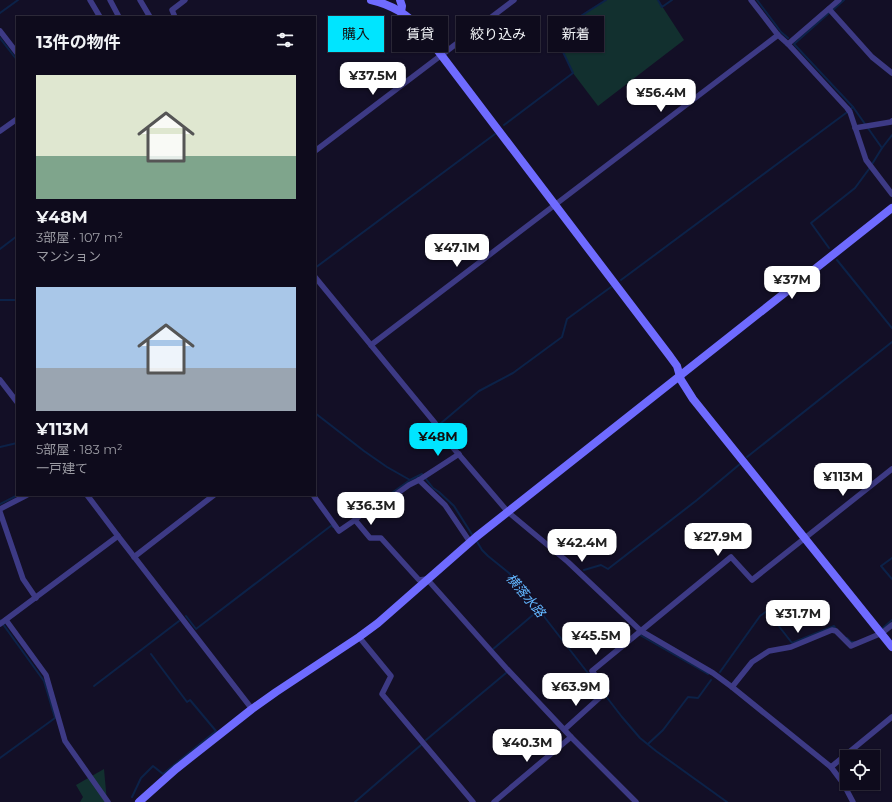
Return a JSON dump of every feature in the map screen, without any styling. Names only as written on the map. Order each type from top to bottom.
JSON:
[{"type":"street","points":[[90,0],[99,16]]},
{"type":"street","points":[[110,0],[118,16]]},
{"type":"street","points":[[140,0],[149,16]]},
{"type":"street","points":[[175,16],[172,10],[185,0]]},
{"type":"street","points":[[371,0],[383,3],[401,12],[414,21],[423,31],[669,355],[677,366],[681,380],[693,399],[892,647]]},
{"type":"street","points":[[400,0],[402,6],[401,12]]},
{"type":"street","points":[[316,150],[514,0]]},
{"type":"street","points":[[752,0],[778,35],[850,112],[866,160],[892,194]]},
{"type":"street","points":[[788,44],[839,0]]},
{"type":"street","points":[[829,9],[872,56],[892,73]]},
{"type":"street","points":[[0,31],[16,52]]},
{"type":"street","points":[[371,345],[778,35]]},
{"type":"street","points":[[0,132],[16,120]]},
{"type":"street","points":[[855,128],[892,121]]},
{"type":"street","points":[[139,802],[176,769],[252,709],[378,623],[473,539],[892,208]]},
{"type":"street","points":[[316,278],[435,423],[443,436],[508,512],[568,562],[641,631],[714,673],[831,767],[843,783],[853,802]]},
{"type":"street","points":[[0,380],[16,401]]},
{"type":"street","points":[[314,496],[340,531],[378,503],[459,454]]},
{"type":"street","points":[[565,729],[607,691],[592,671],[731,558],[752,580],[806,539],[892,469]]},
{"type":"street","points":[[423,477],[473,539]]},
{"type":"street","points":[[25,496],[0,510],[2,520],[23,579],[36,598]]},
{"type":"street","points":[[88,496],[252,709]]},
{"type":"street","points":[[134,557],[213,496]]},
{"type":"street","points":[[355,520],[370,538],[381,538],[419,580],[427,580],[507,669],[636,802]]},
{"type":"street","points":[[0,624],[118,536]]},
{"type":"street","points":[[6,620],[46,674],[65,741],[108,802]]},
{"type":"street","points":[[732,687],[752,662],[769,651],[791,647],[832,630],[836,631],[851,646],[882,634],[892,625]]},
{"type":"street","points":[[359,637],[391,676],[382,694],[473,802]]},
{"type":"street","points":[[831,767],[892,717]]},
{"type":"street","points":[[494,802],[572,737]]},
{"type":"green space","points":[[606,0],[658,0],[684,40],[598,106],[573,73],[563,52],[604,52],[604,16],[581,16]]},
{"type":"green space","points":[[104,769],[107,802],[80,802],[83,797],[76,785]]},
{"type":"waterway","points":[[0,13],[18,0]]},
{"type":"waterway","points":[[504,125],[573,73],[554,33],[606,0]]},
{"type":"waterway","points":[[658,0],[662,7],[672,0]]},
{"type":"waterway","points":[[757,0],[781,32],[788,38]]},
{"type":"waterway","points":[[833,10],[844,0]]},
{"type":"waterway","points":[[829,13],[794,44],[853,107],[882,148],[892,135]]},
{"type":"waterway","points":[[0,38],[16,59]]},
{"type":"waterway","points":[[621,280],[853,107]]},
{"type":"waterway","points":[[316,267],[495,134]]},
{"type":"waterway","points":[[829,248],[811,223],[855,188],[882,148]]},
{"type":"waterway","points":[[0,249],[16,237]]},
{"type":"waterway","points":[[837,260],[892,328]]},
{"type":"waterway","points":[[440,424],[479,391],[513,373],[562,337],[567,319],[611,287]]},
{"type":"waterway","name":"横落水路","points":[[0,300],[16,300]]},
{"type":"waterway","points":[[747,457],[892,342]]},
{"type":"waterway","name":"横落水路","points":[[316,414],[387,467],[410,480],[422,474],[433,488],[454,506],[473,536]]},
{"type":"waterway","points":[[0,447],[16,443]]},
{"type":"waterway","points":[[584,570],[601,565],[608,569],[697,500],[740,464]]},
{"type":"waterway","points":[[379,502],[410,480]]},
{"type":"waterway","points":[[0,504],[16,496]]},
{"type":"waterway","points":[[186,616],[196,629],[332,525],[333,527]]},
{"type":"waterway","name":"横落水路","points":[[476,540],[482,550],[509,573],[640,738],[727,802]]},
{"type":"waterway","points":[[892,558],[881,566],[892,579]]},
{"type":"waterway","points":[[720,672],[760,616],[767,611],[792,643],[834,626],[836,629]]},
{"type":"waterway","points":[[493,651],[492,650],[534,614],[541,613]]},
{"type":"waterway","points":[[0,620],[44,681],[55,718],[0,758]]},
{"type":"waterway","points":[[883,628],[892,620]]},
{"type":"waterway","points":[[94,686],[179,621]]},
{"type":"waterway","points":[[640,635],[708,674]]},
{"type":"waterway","points":[[847,638],[851,642],[855,642]]},
{"type":"waterway","points":[[132,797],[141,778],[153,766],[163,774],[216,731],[190,700],[187,702],[151,654]]},
{"type":"waterway","points":[[426,740],[506,673]]},
{"type":"waterway","points":[[648,744],[663,730],[688,697],[698,698],[711,680]]},
{"type":"waterway","points":[[355,802],[421,745]]}]
